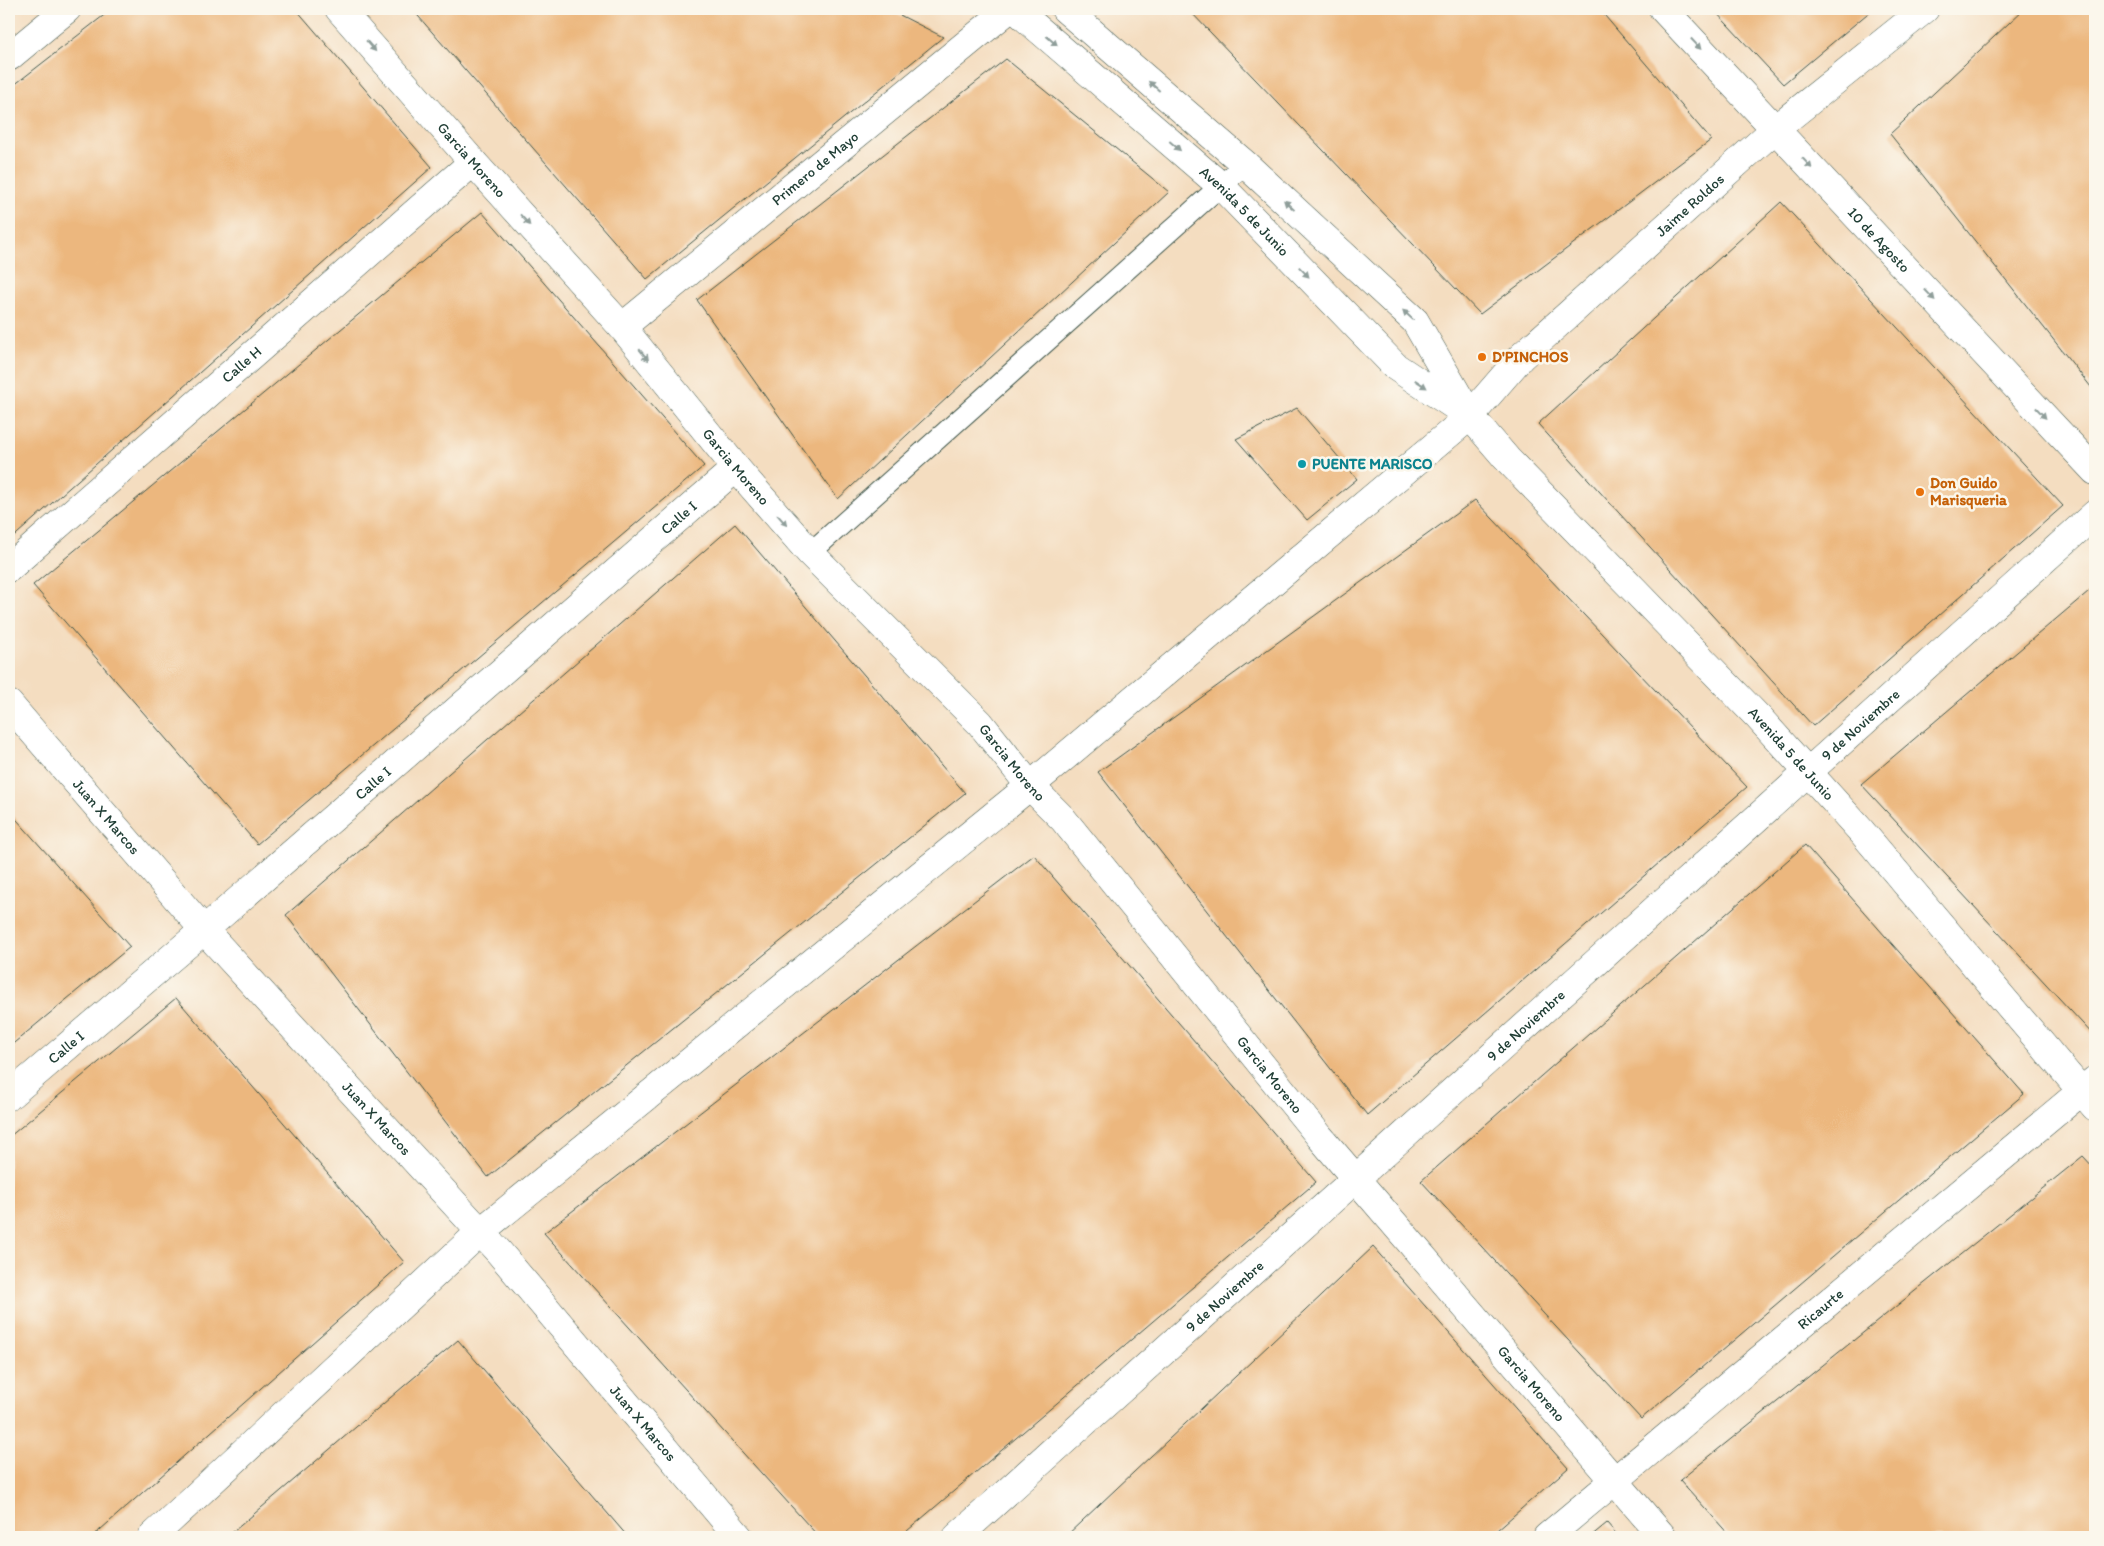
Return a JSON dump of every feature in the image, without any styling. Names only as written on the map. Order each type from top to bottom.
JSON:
[{"type":"street","points":[[9,57],[67,9]]},
{"type":"street","name":"Garcia Moreno","points":[[339,9],[473,162],[622,327],[736,468],[810,553],[980,723],[1030,786],[1063,819],[1356,1179],[1663,1537]]},
{"type":"street","name":"Primero de Mayo","points":[[622,327],[1009,9]]},
{"type":"street","name":"Avenida 5 de Junio","points":[[1015,9],[1222,186],[1396,367],[1470,416]]},
{"type":"street","name":"Avenida 5 de Junio","points":[[1065,9],[1244,164],[1415,321],[1470,416],[1506,459],[1760,718],[2091,1093]]},
{"type":"street","name":"10 de Agosto","points":[[1663,9],[2095,471]]},
{"type":"street","name":"Jaime Roldos","points":[[152,1537],[480,1232],[1030,786],[1470,416],[1521,357],[1775,129],[1926,9]]},
{"type":"street","name":"Calle H","points":[[9,568],[473,162]]},
{"type":"street","name":"Calle I","points":[[9,1096],[204,930],[736,468]]},
{"type":"street","name":"9 de Noviembre","points":[[958,1537],[2095,514]]},
{"type":"street","name":"Juan X Marcos","points":[[9,704],[204,930],[480,1232],[739,1537]]},
{"type":"street","name":"Ricaurte","points":[[1547,1537],[2091,1093]]},
{"type":"lane","points":[[810,553],[1222,186],[1244,164]]},
{"type":"building","points":[[112,9],[296,9],[432,167],[9,541],[9,89]]},
{"type":"building","points":[[412,9],[888,9],[943,37],[647,279]]},
{"type":"building","points":[[1188,9],[1599,9],[1711,140],[1480,314]]},
{"type":"building","points":[[1713,9],[1873,9],[1783,84]]},
{"type":"building","points":[[2024,9],[2095,9],[2095,392],[1890,134]]},
{"type":"building","points":[[1006,59],[1169,192],[838,499],[697,300]]},
{"type":"building","points":[[1781,202],[2063,506],[1813,726],[1538,424]]},
{"type":"building","points":[[482,212],[704,466],[257,844],[33,585]]},
{"type":"building","name":"PUENTE MARISCO","points":[[1297,408],[1357,479],[1307,520],[1236,439]]},
{"type":"building","points":[[1475,500],[1747,787],[1367,1115],[1098,772]]},
{"type":"building","points":[[735,524],[965,793],[488,1177],[286,915]]},
{"type":"building","points":[[2095,586],[2095,1037],[1861,784]]},
{"type":"building","points":[[9,811],[130,947],[9,1047]]},
{"type":"building","points":[[1805,845],[2024,1094],[1641,1419],[1421,1181]]},
{"type":"building","points":[[1034,855],[1316,1182],[900,1537],[819,1537],[544,1233]]},
{"type":"building","points":[[176,998],[404,1262],[92,1537],[9,1537],[9,1137]]},
{"type":"building","points":[[2083,1156],[2095,1169],[2095,1537],[1731,1537],[1680,1480]]},
{"type":"building","points":[[1373,1247],[1568,1468],[1489,1537],[1065,1537]]},
{"type":"building","points":[[458,1340],[628,1537],[227,1537]]},
{"type":"building","points":[[1607,1523],[1619,1537],[1590,1537]]},
{"type":"place","name":"D'PINCHOS","points":[[1482,357]]},
{"type":"place","name":"PUENTE MARISCO","points":[[1302,464]]},
{"type":"place","name":"Don Guido Marisqueria","points":[[1920,492]]}]
